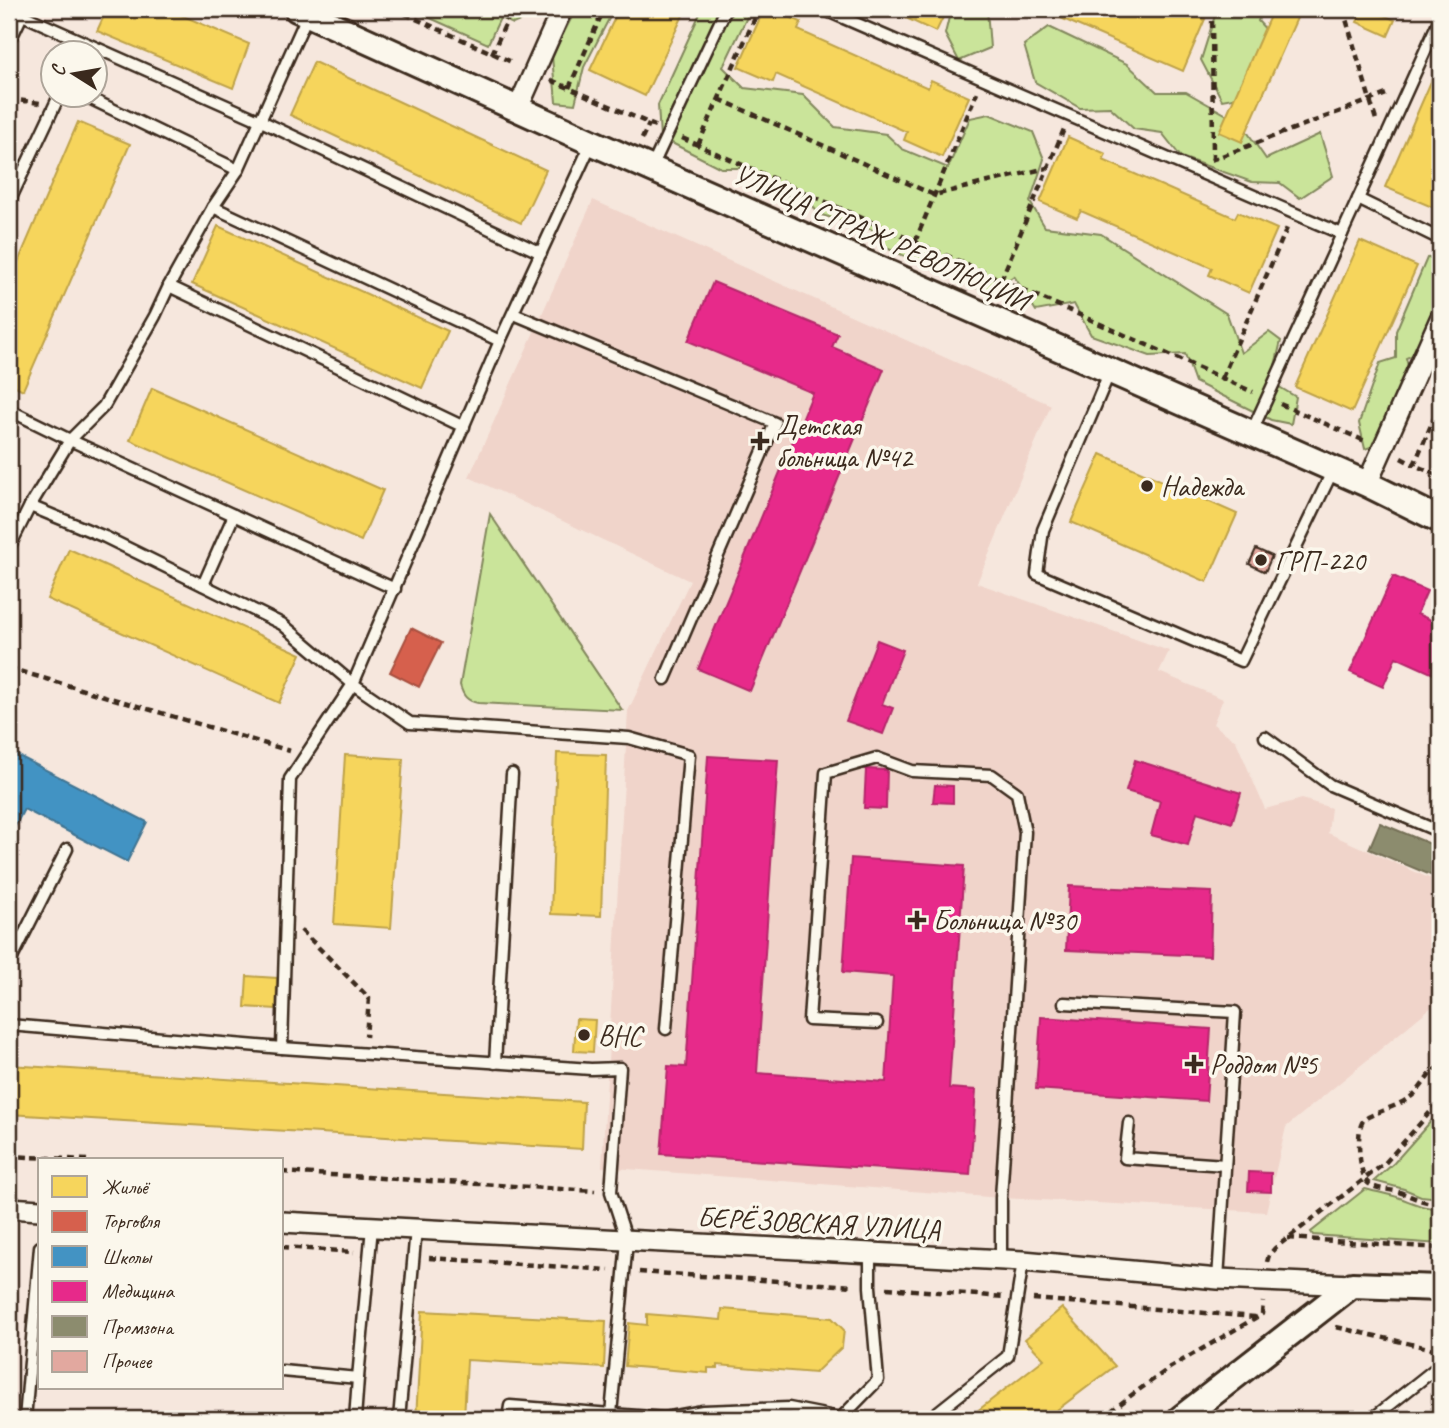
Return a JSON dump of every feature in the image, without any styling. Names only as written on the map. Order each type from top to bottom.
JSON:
[{"type":"street","points":[[518,108],[562,9]]},
{"type":"street","points":[[9,32],[16,10]]},
{"type":"street","name":"УЛИЦА СТРАЖ РЕВОЛЮЦИИ","points":[[302,11],[591,142],[1367,484],[1440,520]]},
{"type":"street","points":[[1367,484],[1440,319]]},
{"type":"street","points":[[9,1208],[38,1210]]},
{"type":"street","name":"БЕРЁЗОВСКАЯ УЛИЦА","points":[[284,1222],[1023,1261],[1218,1279],[1266,1271],[1352,1285]]},
{"type":"street","points":[[1180,1419],[1352,1285],[1440,1288]]},
{"type":"lane","points":[[651,168],[726,9]]},
{"type":"lane","points":[[823,9],[1342,234]]},
{"type":"lane","points":[[16,10],[261,121],[541,253]]},
{"type":"lane","points":[[9,548],[30,506],[70,440],[104,406],[213,207],[238,170],[261,121],[302,11]]},
{"type":"lane","points":[[1251,433],[1440,18]]},
{"type":"lane","points":[[108,107],[238,170]]},
{"type":"lane","points":[[9,202],[53,108]]},
{"type":"lane","points":[[282,1048],[290,779],[354,684],[500,341],[591,142]]},
{"type":"lane","points":[[1357,199],[1440,239]]},
{"type":"lane","points":[[213,207],[500,341]]},
{"type":"lane","points":[[169,286],[464,427]]},
{"type":"lane","points":[[514,314],[775,423],[665,679]]},
{"type":"lane","points":[[1110,371],[1043,530],[1037,574],[1241,661],[1333,469]]},
{"type":"lane","points":[[9,410],[395,589]]},
{"type":"lane","points":[[30,506],[105,537],[282,624],[354,684],[410,723],[629,738],[689,755],[666,1029]]},
{"type":"lane","points":[[202,585],[234,515]]},
{"type":"lane","points":[[1265,737],[1330,785],[1440,832]]},
{"type":"lane","points":[[877,1023],[809,1020],[826,773],[877,758],[912,771],[992,775],[1017,793],[1026,832],[1001,1198],[1001,1260]]},
{"type":"lane","points":[[495,1063],[512,774]]},
{"type":"lane","points":[[9,961],[67,849]]},
{"type":"lane","points":[[1064,1003],[1236,1012],[1218,1279]]},
{"type":"lane","points":[[9,1025],[364,1054],[591,1069],[620,1068],[611,1192],[627,1241],[611,1414]]},
{"type":"lane","points":[[1129,1123],[1125,1158],[1225,1165]]},
{"type":"lane","points":[[355,1419],[372,1227]]},
{"type":"lane","points":[[400,1419],[416,1229]]},
{"type":"lane","points":[[508,1419],[510,1406],[665,1418],[703,1411],[789,1408],[840,1419],[878,1380],[870,1287],[870,1253]]},
{"type":"lane","points":[[929,1419],[1008,1356],[1023,1261]]},
{"type":"lane","points":[[25,1419],[38,1270]]},
{"type":"lane","points":[[1372,1419],[1440,1365]]},
{"type":"lane","points":[[284,1371],[358,1378]]},
{"type":"path","points":[[394,9],[1440,476]]},
{"type":"path","points":[[492,54],[512,9]]},
{"type":"path","points":[[569,88],[604,9]]},
{"type":"path","points":[[698,145],[759,9]]},
{"type":"path","points":[[1212,9],[1212,159],[1225,183]]},
{"type":"path","points":[[1343,9],[1383,144]]},
{"type":"path","points":[[915,242],[983,78]]},
{"type":"path","points":[[1190,168],[1410,85]]},
{"type":"path","points":[[9,99],[38,99]]},
{"type":"path","points":[[719,99],[934,195],[1047,168]]},
{"type":"path","points":[[1001,280],[1069,116]]},
{"type":"path","points":[[1222,378],[1293,213]]},
{"type":"path","points":[[1414,465],[1440,404]]},
{"type":"path","points":[[9,668],[306,755]]},
{"type":"path","points":[[286,915],[369,998],[364,1054]]},
{"type":"path","points":[[1440,1067],[1429,1074],[1410,1097],[1363,1121],[1359,1135],[1361,1171],[1368,1183],[1419,1201],[1440,1203]]},
{"type":"path","points":[[1101,1419],[1171,1367],[1262,1314],[1269,1255],[1385,1163],[1440,1101]]},
{"type":"path","points":[[9,1156],[48,1158]]},
{"type":"path","points":[[284,1172],[611,1192]]},
{"type":"path","points":[[1288,1238],[1440,1248]]},
{"type":"path","points":[[284,1247],[370,1253]]},
{"type":"path","points":[[414,1257],[870,1287],[1255,1317]]},
{"type":"path","points":[[1335,1327],[1440,1351]]},
{"type":"shaded area","points":[[593,200],[1051,405],[977,583],[1169,651],[1159,672],[1223,699],[1213,724],[1236,741],[1265,809],[1302,799],[1331,808],[1328,833],[1440,883],[1440,1000],[1286,1127],[1266,1212],[1001,1198],[602,1167],[628,711],[690,581],[469,477]]},
{"type":"green space","points":[[410,9],[536,9],[534,15],[513,24],[500,18],[488,44]]},
{"type":"green space","points":[[576,9],[614,9],[584,67],[575,104],[556,102],[552,56]]},
{"type":"green space","points":[[702,9],[748,9],[748,15],[723,67],[744,88],[803,95],[835,127],[886,134],[902,149],[948,168],[970,118],[989,114],[1033,132],[1044,159],[1030,202],[1045,227],[1101,234],[1227,314],[1241,353],[1269,332],[1281,341],[1271,382],[1296,397],[1291,424],[1271,420],[1195,382],[1185,354],[1150,356],[1091,335],[1074,304],[1036,311],[1014,276],[989,293],[884,247],[877,231],[818,214],[807,196],[771,195],[754,168],[721,168],[660,137],[658,105]]},
{"type":"green space","points":[[951,9],[987,9],[990,48],[959,61],[945,34]]},
{"type":"green space","points":[[1217,9],[1263,9],[1258,21],[1280,45],[1261,93],[1222,100],[1201,60]]},
{"type":"green space","points":[[1049,27],[1127,64],[1157,92],[1186,92],[1241,123],[1266,159],[1320,134],[1333,176],[1300,198],[1280,183],[1252,182],[1181,157],[1162,133],[1134,129],[1110,107],[1080,108],[1035,82],[1024,45]]},
{"type":"green space","points":[[1440,257],[1440,313],[1425,350],[1406,358],[1413,384],[1390,440],[1365,449],[1359,423],[1380,363],[1396,358],[1396,331],[1427,258]]},
{"type":"green space","points":[[490,514],[622,710],[478,703],[464,695],[460,685]]},
{"type":"green space","points":[[1440,1111],[1440,1198],[1421,1196],[1374,1181],[1394,1163]]},
{"type":"green space","points":[[1365,1189],[1424,1207],[1440,1208],[1440,1244],[1313,1235],[1311,1232]]},
{"type":"building: Жильё","points":[[107,9],[167,9],[249,44],[233,88],[97,31]]},
{"type":"building: Жильё","points":[[619,9],[686,9],[645,96],[590,70]]},
{"type":"building: Жильё","points":[[764,9],[771,9],[801,22],[798,30],[928,88],[931,80],[969,97],[942,157],[904,140],[907,132],[776,74],[773,82],[738,67]]},
{"type":"building: Жильё","points":[[910,9],[947,9],[936,32],[906,18]]},
{"type":"building: Жильё","points":[[1040,9],[1182,9],[1205,19],[1183,71]]},
{"type":"building: Жильё","points":[[1273,9],[1301,9],[1242,142],[1219,132]]},
{"type":"building: Жильё","points":[[1363,9],[1370,9],[1395,20],[1388,36],[1357,22]]},
{"type":"building: Жильё","points":[[1440,61],[1440,208],[1439,210],[1385,187]]},
{"type":"building: Жильё","points":[[314,62],[546,170],[521,223],[290,115]]},
{"type":"building: Жильё","points":[[78,122],[130,144],[23,390],[9,383],[9,283]]},
{"type":"building: Жильё","points":[[1068,137],[1106,154],[1103,160],[1235,218],[1238,212],[1277,229],[1249,293],[1209,275],[1212,268],[1081,211],[1077,218],[1040,202]]},
{"type":"building: Жильё","points":[[218,226],[448,331],[422,388],[192,284]]},
{"type":"building: Жильё","points":[[1360,241],[1417,266],[1352,412],[1295,387]]},
{"type":"building: Жильё","points":[[152,388],[383,490],[361,541],[130,440]]},
{"type":"building: Жильё","points":[[1101,454],[1237,514],[1207,582],[1071,522]]},
{"type":"building: Жильё","points":[[69,549],[301,654],[279,703],[47,599]]},
{"type":"building: Жильё","points":[[557,753],[606,755],[601,916],[551,914]]},
{"type":"building: Жильё","points":[[345,755],[403,759],[391,928],[334,924]]},
{"type":"building: Жильё","points":[[247,976],[277,978],[276,1009],[245,1007]]},
{"type":"building: Жильё","name":"ВНС","points":[[576,1019],[595,1020],[593,1052],[574,1051]]},
{"type":"building: Жильё","points":[[9,1065],[584,1102],[582,1149],[9,1114]]},
{"type":"building: Жильё","points":[[1062,1308],[1115,1366],[1045,1419],[967,1419],[1044,1359],[1025,1339]]},
{"type":"building: Жильё","points":[[722,1309],[832,1318],[844,1330],[842,1347],[815,1373],[718,1365],[718,1368],[708,1368],[708,1373],[625,1366],[629,1323],[647,1325],[647,1314],[721,1320]]},
{"type":"building: Жильё","points":[[422,1311],[606,1321],[604,1368],[467,1360],[464,1419],[416,1419]]},
{"type":"building: Торговля","points":[[411,628],[441,643],[419,687],[390,672]]},
{"type":"building: Школы","points":[[9,751],[147,822],[127,862],[24,809],[9,838]]},
{"type":"building: Медицина","points":[[713,282],[838,334],[832,347],[884,369],[750,691],[698,669],[813,393],[688,341]]},
{"type":"building: Медицина","points":[[1393,576],[1427,591],[1417,614],[1440,624],[1440,677],[1396,657],[1383,687],[1350,672]]},
{"type":"building: Медицина","points":[[877,640],[903,650],[882,704],[893,708],[883,734],[846,721]]},
{"type":"building: Медицина","points":[[708,756],[778,760],[757,1073],[886,1082],[893,976],[843,972],[851,858],[964,866],[949,1088],[976,1090],[970,1175],[661,1154],[668,1066],[686,1067]]},
{"type":"building: Медицина","points":[[1135,760],[1241,793],[1232,823],[1197,812],[1188,845],[1151,835],[1160,801],[1126,791]]},
{"type":"building: Медицина","points":[[866,769],[887,770],[886,809],[864,808]]},
{"type":"building: Медицина","points":[[935,785],[953,786],[953,803],[933,802]]},
{"type":"building: Медицина","points":[[1069,886],[1212,892],[1210,956],[1066,950]]},
{"type":"building: Медицина","points":[[1041,1017],[1211,1029],[1206,1101],[1036,1089]]},
{"type":"building: Медицина","points":[[1249,1172],[1271,1173],[1271,1192],[1248,1191]]},
{"type":"building: Промзона","points":[[1380,823],[1440,848],[1440,879],[1369,849]]},
{"type":"building: Прочее","name":"ГРП-220","points":[[1256,549],[1272,556],[1265,572],[1249,564]]},
{"type":"place","name":"Детская больница №42","points":[[760,441]]},
{"type":"place","name":"Надежда","points":[[1147,486]]},
{"type":"place","name":"ГРП-220","points":[[1261,560]]},
{"type":"place","name":"Больница №30","points":[[917,920]]},
{"type":"place","name":"ВНС","points":[[584,1035]]},
{"type":"place","name":"Роддом №5","points":[[1194,1064]]}]
